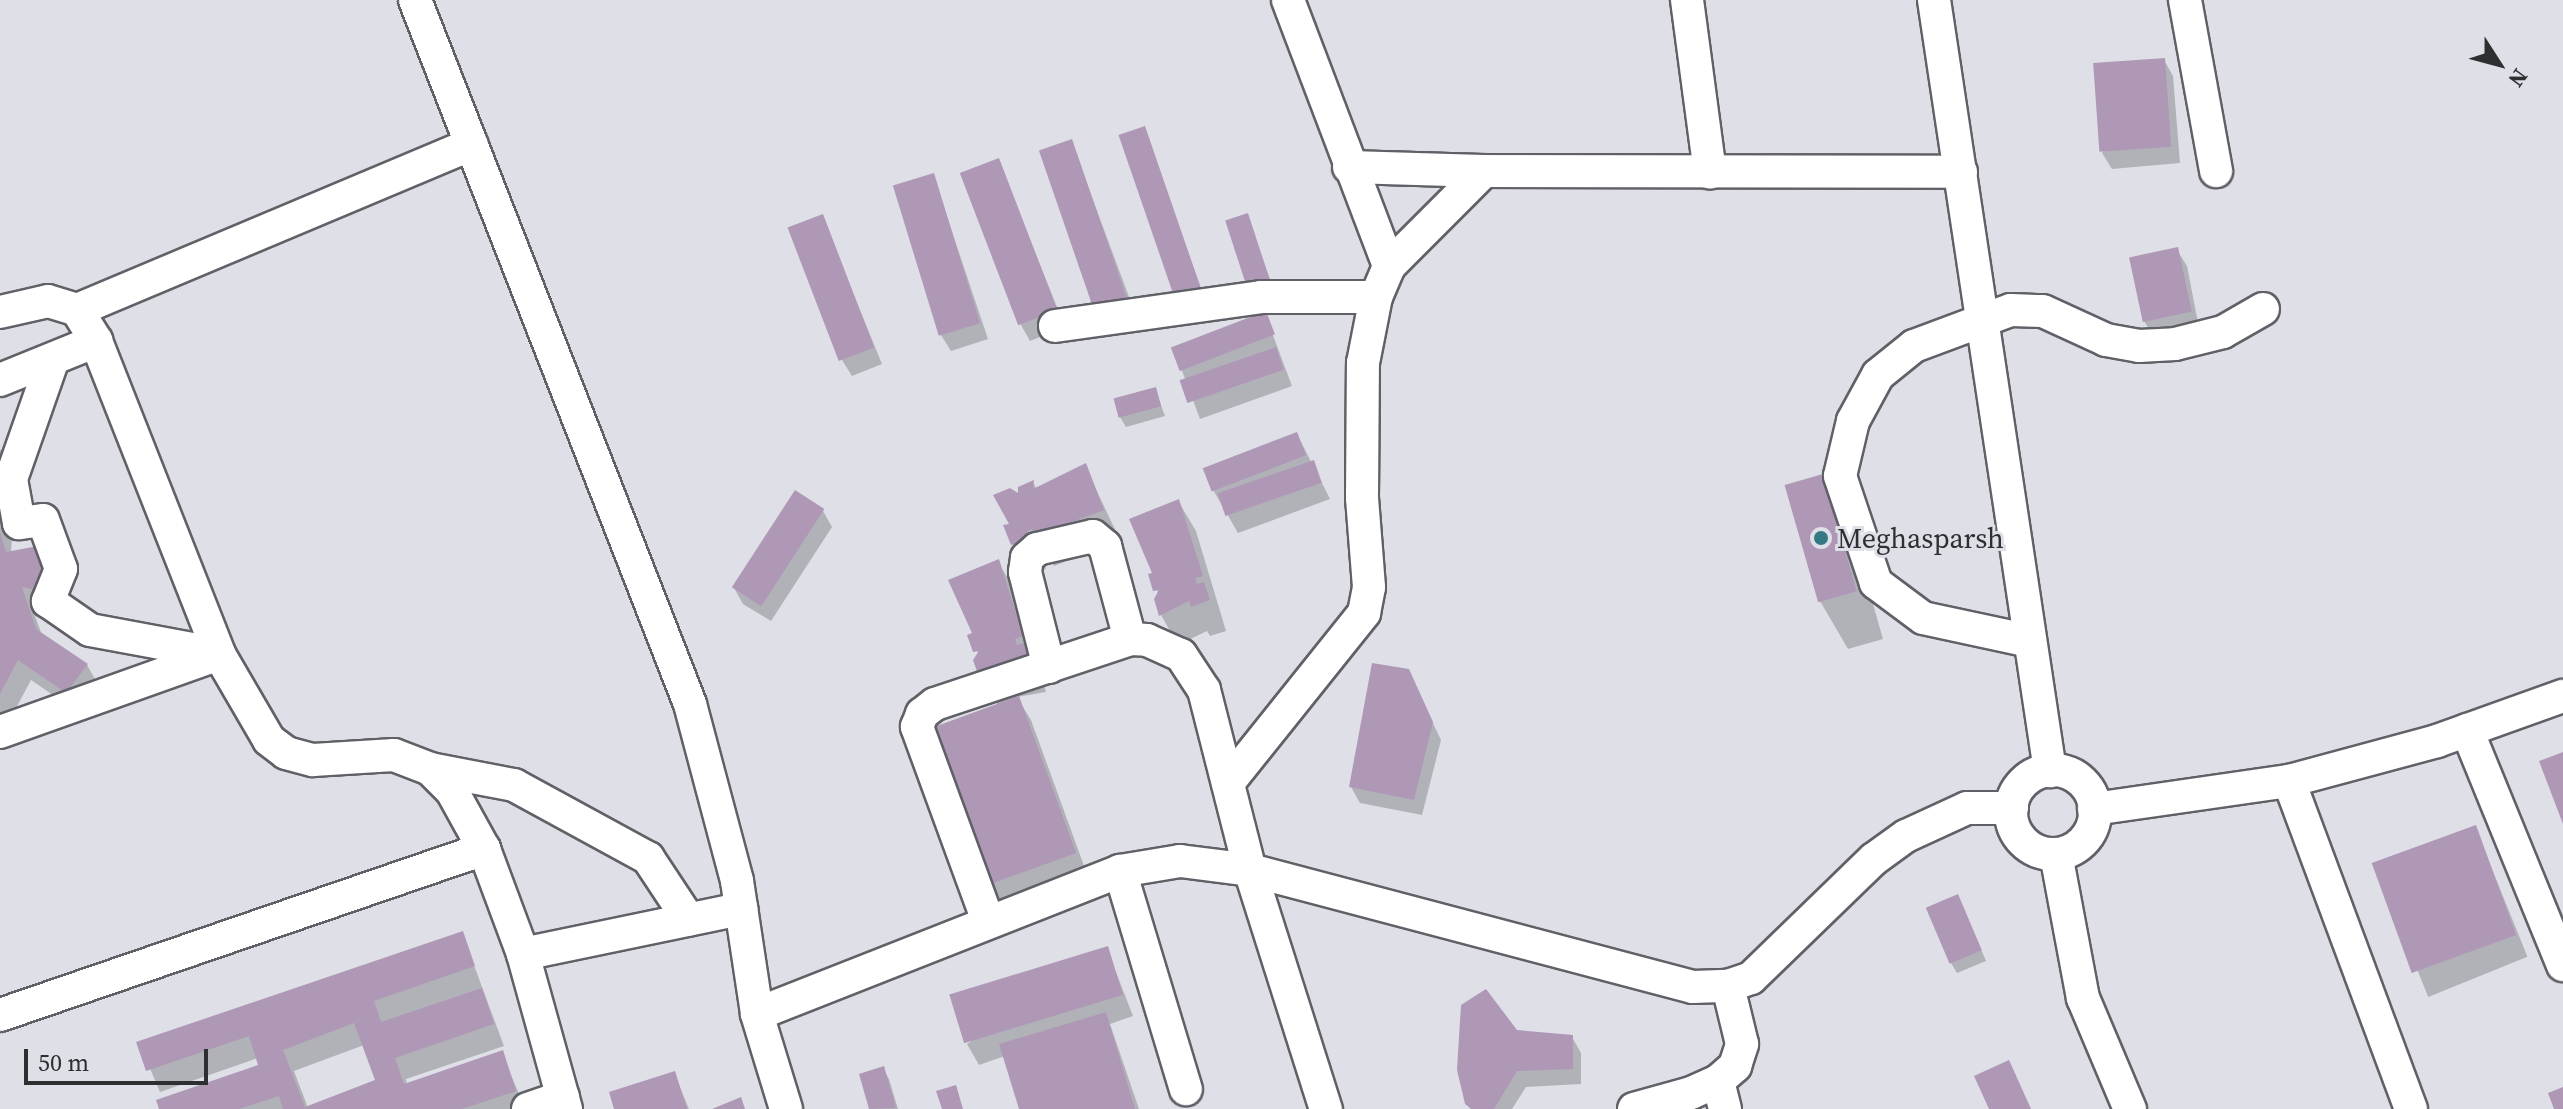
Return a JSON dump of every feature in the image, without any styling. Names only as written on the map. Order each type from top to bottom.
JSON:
[{"type":"lane","points":[[415,0],[690,704],[741,909],[757,1014],[786,1109]]},
{"type":"lane","points":[[1288,0],[1389,266]]},
{"type":"lane","points":[[1687,0],[1710,172]]},
{"type":"lane","points":[[1934,0],[2050,771]]},
{"type":"lane","points":[[2185,0],[2216,171]]},
{"type":"lane","points":[[0,312],[48,301],[77,310],[472,144]]},
{"type":"lane","points":[[1349,167],[1484,171],[1961,172]]},
{"type":"lane","points":[[1228,783],[1364,613],[1369,587],[1362,498],[1363,363],[1376,297],[1389,266],[1484,171]]},
{"type":"lane","points":[[1055,326],[1261,297],[1376,297]]},
{"type":"lane","points":[[2030,641],[1923,618],[1876,583],[1840,476],[1853,421],[1878,375],[1914,346],[2011,310],[2043,311],[2106,340],[2139,346],[2223,332],[2263,309]]},
{"type":"lane","points":[[77,310],[96,341],[219,654],[269,740],[286,753],[313,760],[394,755],[430,769],[514,785],[648,858],[689,920]]},
{"type":"lane","points":[[0,380],[96,341]]},
{"type":"lane","points":[[53,359],[11,479],[19,523],[43,520],[61,569],[48,601],[90,630],[219,654]]},
{"type":"lane","points":[[1049,667],[1025,572],[1027,558],[1037,549],[1093,536],[1105,546],[1130,639]]},
{"type":"lane","points":[[988,921],[917,727],[935,704],[1130,639],[1162,645],[1195,670],[1250,870],[1326,1109]]},
{"type":"lane","points":[[0,732],[219,654]]},
{"type":"lane","points":[[2094,809],[2289,781],[2467,730],[2563,696]]},
{"type":"lane","points":[[2467,730],[2563,965]]},
{"type":"lane","points":[[430,769],[452,791],[484,849],[523,954],[564,1103],[528,1109]]},
{"type":"lane","points":[[2050,771],[2080,780],[2094,809],[2084,839],[2056,854],[2026,844],[2016,832],[2012,808],[2027,780],[2050,771]]},
{"type":"lane","points":[[2289,781],[2411,1109]]},
{"type":"lane","points":[[757,1014],[1120,871],[1180,861],[1250,870],[1693,987],[1728,986],[1751,978],[1874,859],[1906,836],[1967,808],[2012,808]]},
{"type":"lane","points":[[0,1015],[484,849]]},
{"type":"lane","points":[[2056,854],[2083,998],[2130,1109]]},
{"type":"lane","points":[[1120,871],[1186,1089]]},
{"type":"lane","points":[[523,954],[741,909]]},
{"type":"lane","points":[[1634,1109],[1722,1095],[1742,1044],[1728,986]]},
{"type":"building","points":[[2165,58],[2171,147],[2099,152],[2093,63]]},
{"type":"building","points":[[1145,126],[1203,294],[1176,303],[1119,135]]},
{"type":"building","points":[[1072,139],[1129,305],[1096,317],[1039,150]]},
{"type":"building","points":[[999,158],[1057,310],[1018,325],[960,173]]},
{"type":"building","points":[[934,173],[980,323],[939,336],[893,186]]},
{"type":"building","points":[[1248,213],[1270,280],[1247,287],[1225,220]]},
{"type":"building","points":[[823,214],[874,348],[839,361],[788,228]]},
{"type":"building","points":[[2178,247],[2192,312],[2143,322],[2129,257]]},
{"type":"building","points":[[1266,311],[1275,334],[1180,371],[1171,348]]},
{"type":"building","points":[[1276,347],[1284,370],[1187,403],[1180,380]]},
{"type":"building","points":[[1156,387],[1161,406],[1119,418],[1113,398]]},
{"type":"building","points":[[1297,432],[1306,455],[1212,492],[1203,468]]},
{"type":"building","points":[[1314,460],[1322,483],[1225,516],[1218,493]]},
{"type":"building","points":[[1086,463],[1104,510],[1035,536],[1032,529],[1027,531],[1030,538],[1011,545],[1003,525],[1009,524],[993,495],[1010,488],[1018,493],[1018,487],[1034,480],[1033,489]]},
{"type":"building","name":"Meghasparsh","points":[[1823,474],[1857,591],[1818,602],[1785,485]]},
{"type":"building","points":[[795,490],[824,509],[761,606],[732,587]]},
{"type":"building","points":[[1179,499],[1203,576],[1195,578],[1197,584],[1204,582],[1210,600],[1191,607],[1189,601],[1159,616],[1154,599],[1159,590],[1153,591],[1148,574],[1152,573],[1129,519]]},
{"type":"building","points":[[0,532],[6,552],[38,546],[44,563],[45,592],[22,587],[36,629],[88,664],[66,693],[18,660],[0,694]]},
{"type":"building","points":[[999,559],[1023,636],[1015,639],[1017,645],[1024,643],[1030,661],[1010,667],[1009,662],[979,677],[973,660],[979,651],[973,652],[967,635],[972,633],[948,580]]},
{"type":"building","points":[[1372,663],[1409,669],[1433,722],[1414,800],[1349,787]]},
{"type":"building","points":[[1019,696],[1076,853],[988,885],[931,728]]},
{"type":"building","points":[[2563,752],[2563,824],[2539,761]]},
{"type":"building","points":[[2476,825],[2516,935],[2412,973],[2372,863]]},
{"type":"building","points":[[1958,894],[1982,950],[1950,964],[1926,908]]},
{"type":"building","points":[[463,931],[475,966],[374,1001],[381,1022],[482,988],[494,1024],[395,1058],[404,1084],[503,1050],[516,1091],[462,1109],[283,1109],[279,1096],[239,1109],[159,1109],[156,1100],[258,1065],[249,1036],[146,1071],[136,1042]],"holes":[[[354,1023],[375,1080],[305,1107],[283,1050]]]},
{"type":"building","points":[[1108,946],[1123,995],[964,1043],[949,995]]},
{"type":"building","points":[[1486,989],[1517,1030],[1573,1035],[1573,1069],[1517,1071],[1494,1109],[1472,1109],[1465,1104],[1457,1070],[1461,1005]]},
{"type":"building","points":[[1106,1012],[1135,1109],[1019,1109],[999,1044]]},
{"type":"building","points":[[2009,1060],[2031,1109],[1989,1109],[1974,1076]]},
{"type":"building","points":[[884,1066],[896,1108],[869,1109],[859,1074]]},
{"type":"building","points":[[675,1071],[687,1109],[614,1109],[609,1092]]},
{"type":"building","points":[[956,1085],[963,1109],[942,1109],[936,1091]]},
{"type":"building","points":[[2563,1087],[2563,1109],[2554,1109],[2548,1093]]},
{"type":"building","points":[[741,1097],[745,1109],[712,1109]]},
{"type":"place","name":"Meghasparsh","points":[[1821,538]]}]
